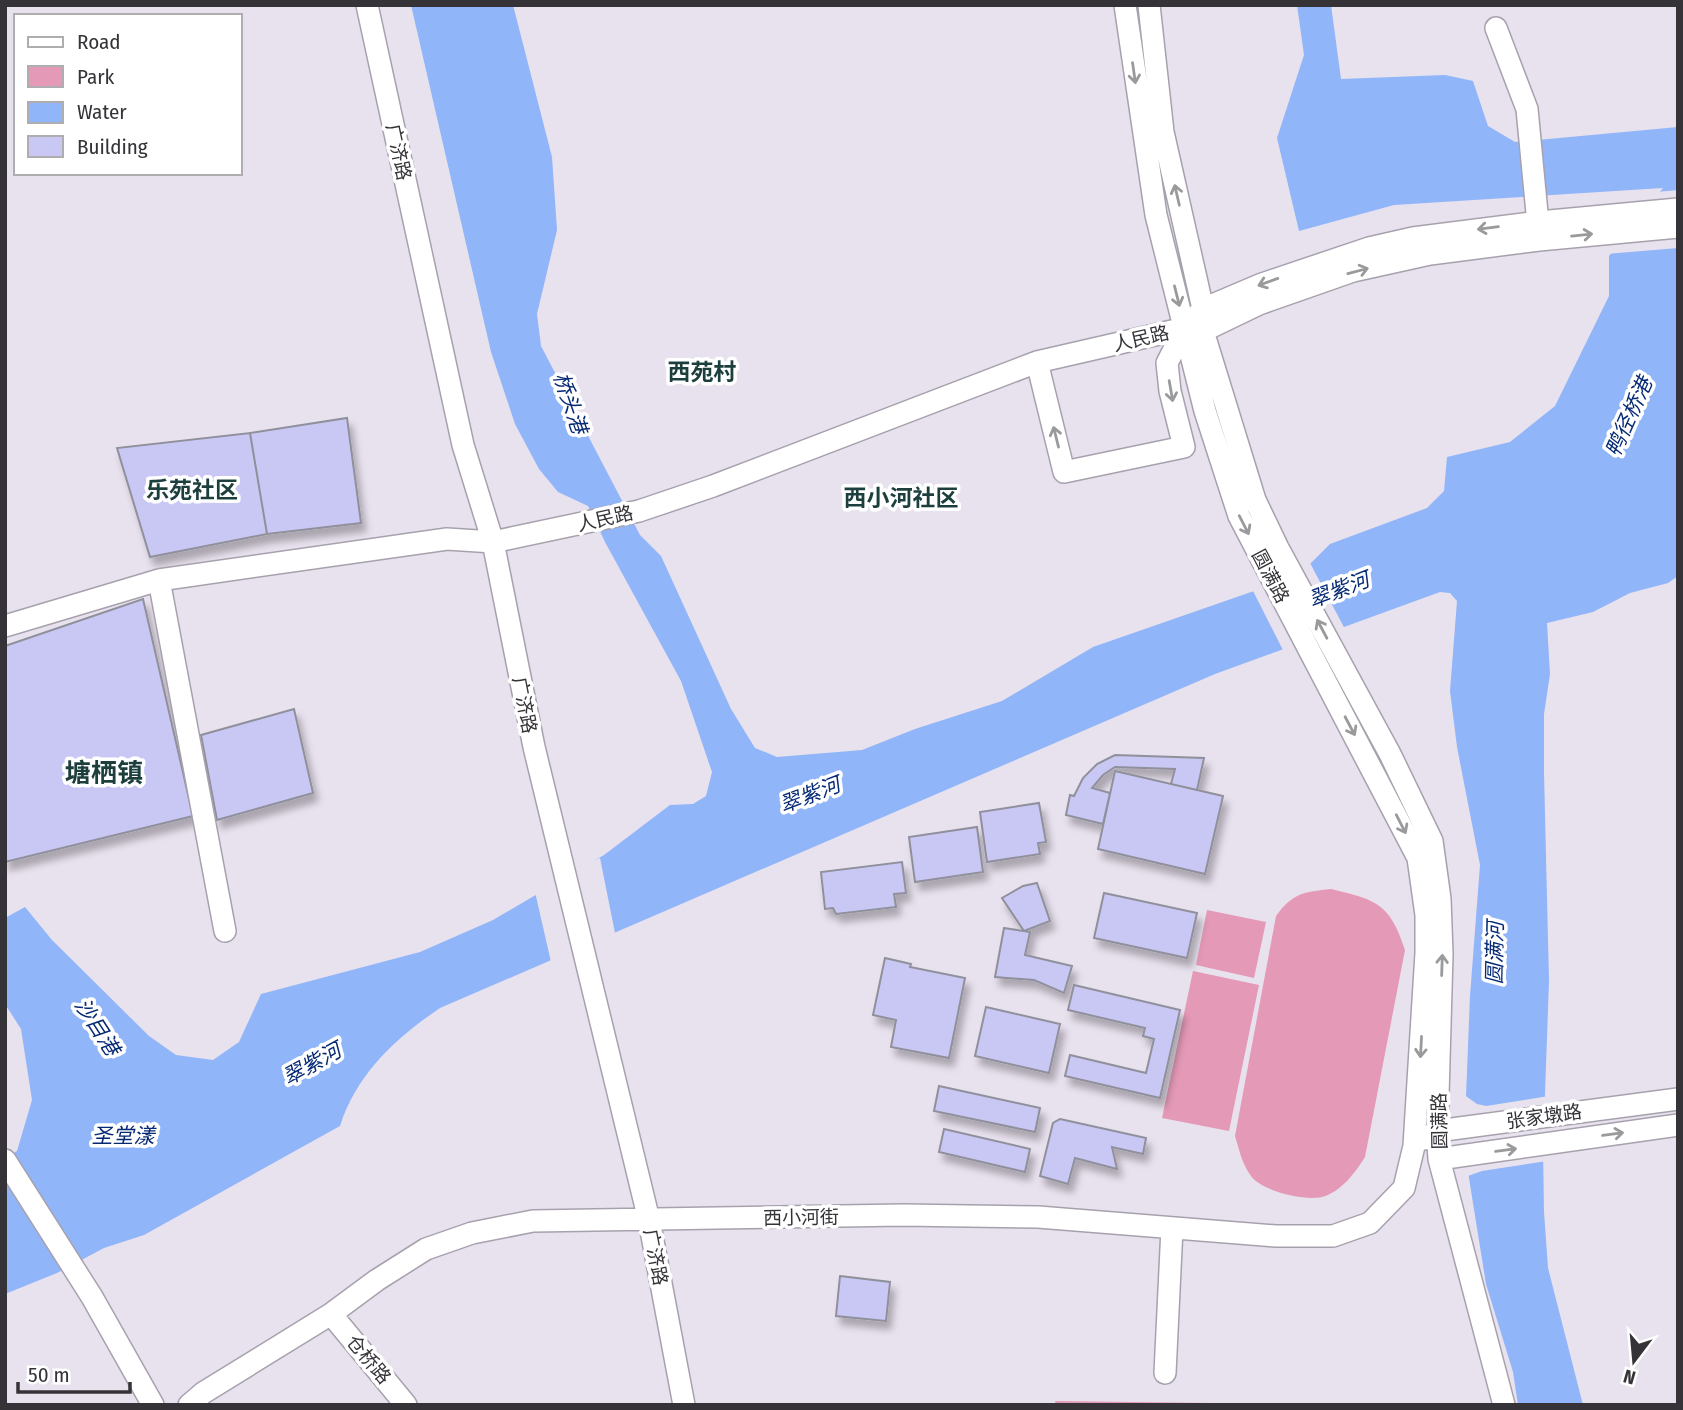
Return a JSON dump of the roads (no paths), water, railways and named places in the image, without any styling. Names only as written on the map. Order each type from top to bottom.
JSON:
[{"type":"street","name":"广济路","points":[[367,5],[463,445],[492,542],[534,747],[649,1220],[684,1405]]},
{"type":"street","name":"圆满路","points":[[1125,5],[1156,215],[1197,323],[1255,500],[1278,548],[1390,754],[1432,841],[1440,899],[1442,954],[1437,1131],[1439,1159],[1504,1405]]},
{"type":"street","name":"圆满路","points":[[1149,5],[1163,132],[1197,323],[1205,411],[1239,516],[1418,858],[1426,915],[1414,1146],[1439,1159]]},
{"type":"street","points":[[1496,28],[1527,109],[1539,231]]},
{"type":"street","name":"人民路","points":[[1539,231],[1629,213],[1678,209]]},
{"type":"street","name":"人民路","points":[[5,626],[159,580],[447,539],[492,542],[639,511],[713,486],[1037,362],[1197,323],[1262,284],[1369,248],[1413,238],[1539,231],[1615,232],[1678,227]]},
{"type":"street","points":[[1037,362],[1064,471],[1184,447],[1170,391],[1167,363],[1197,323]]},
{"type":"street","points":[[159,580],[225,931]]},
{"type":"street","name":"张家墩路","points":[[1414,1146],[1437,1131],[1678,1099]]},
{"type":"street","name":"张家墩路","points":[[1439,1159],[1678,1125]]},
{"type":"street","name":"西小河街","points":[[189,1405],[203,1393],[331,1314],[426,1248],[472,1233],[533,1221],[903,1215],[1038,1217],[1276,1236],[1333,1236],[1370,1223],[1404,1188],[1414,1146]]},
{"type":"street","points":[[5,1160],[70,1262],[153,1405]]},
{"type":"street","points":[[1164,1373],[1172,1228]]},
{"type":"street","name":"仓桥路","points":[[331,1314],[406,1405]]},
{"type":"water","points":[[411,5],[513,5],[552,157],[557,230],[537,314],[541,346],[640,535],[661,556],[731,709],[755,748],[777,757],[862,750],[915,729],[1002,701],[1093,647],[1286,580],[1309,565],[1330,544],[1427,508],[1444,491],[1447,457],[1510,442],[1555,406],[1609,296],[1609,256],[1663,188],[1394,205],[1299,231],[1277,138],[1304,55],[1297,5],[1331,5],[1341,79],[1445,75],[1473,81],[1488,126],[1515,142],[1678,127],[1678,576],[1668,583],[1630,593],[1593,612],[1547,623],[1550,674],[1544,714],[1544,773],[1549,981],[1543,1150],[1544,1212],[1548,1268],[1583,1405],[1518,1405],[1513,1372],[1486,1284],[1464,1147],[1470,996],[1480,865],[1457,747],[1450,691],[1457,601],[1450,593],[1440,592],[1215,674],[440,1008],[380,1058],[357,1089],[340,1126],[144,1235],[104,1248],[57,1273],[5,1294],[5,1158],[17,1151],[32,1100],[21,1029],[5,1004],[5,918],[25,907],[52,940],[149,1036],[176,1055],[213,1060],[239,1042],[261,994],[420,952],[493,920],[604,855],[670,805],[693,804],[706,796],[712,772],[681,681],[588,506],[558,492],[539,469],[515,424],[491,352]]},
{"type":"district","name":"西苑村","points":[[702,372]]},
{"type":"district","name":"乐苑社区","points":[[192,490]]},
{"type":"district","name":"西小河社区","points":[[901,498]]},
{"type":"district","name":"塘栖镇","points":[[104,773]]},
{"type":"water label","name":"桥头港","points":[[570,403]]},
{"type":"water label","name":"鸭径桥港","points":[[1629,417]]},
{"type":"water label","name":"翠紫河","points":[[1339,590]]},
{"type":"water label","name":"翠紫河","points":[[810,795]]},
{"type":"water label","name":"圆满河","points":[[1495,953]]},
{"type":"water label","name":"沙目港","points":[[97,1027]]},
{"type":"water label","name":"翠紫河","points":[[312,1064]]},
{"type":"water label","name":"圣堂漾","points":[[123,1136]]}]
